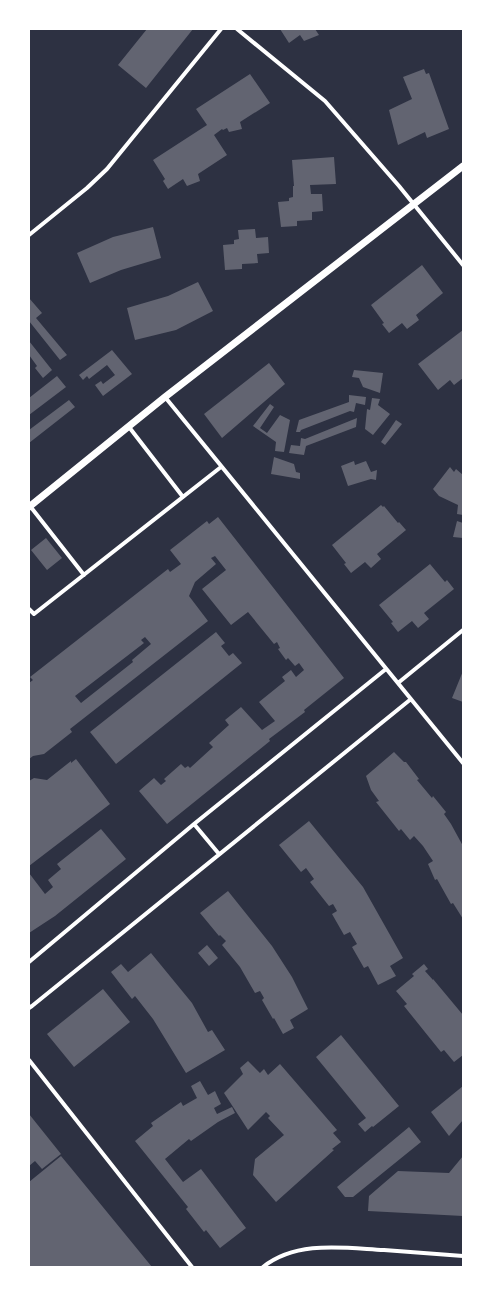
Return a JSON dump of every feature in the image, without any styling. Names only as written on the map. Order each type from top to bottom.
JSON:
[{"type":"street","points":[[29,235],[87,188],[107,169],[221,29]]},
{"type":"street","points":[[237,29],[325,101],[414,204],[463,265]]},
{"type":"street","points":[[84,575],[29,507],[165,397],[463,166]]},
{"type":"street","points":[[165,397],[463,763]]},
{"type":"street","points":[[129,427],[184,497]]},
{"type":"street","points":[[29,609],[34,614],[221,467]]},
{"type":"street","points":[[398,683],[463,630]]},
{"type":"street","points":[[29,962],[194,824],[386,669]]},
{"type":"street","points":[[29,1008],[411,699]]},
{"type":"street","points":[[194,824],[219,854]]},
{"type":"street","points":[[29,1060],[192,1267]]},
{"type":"street","points":[[263,1267],[277,1258],[313,1248],[337,1247],[463,1256]]},
{"type":"building","points":[[147,29],[193,29],[146,88],[118,65]]},
{"type":"building","points":[[280,29],[315,29],[319,35],[304,41],[300,35],[289,43]]},
{"type":"building","points":[[424,69],[426,74],[429,73],[449,129],[427,138],[425,132],[398,145],[389,110],[412,99],[403,77]]},
{"type":"building","points":[[250,74],[270,103],[240,122],[242,129],[229,132],[227,128],[222,129],[214,135],[227,155],[198,174],[200,181],[187,186],[183,179],[168,189],[163,181],[165,179],[153,160],[207,125],[196,109]]},
{"type":"building","points":[[334,157],[336,184],[310,185],[311,194],[322,194],[323,211],[312,212],[312,220],[297,221],[297,226],[281,227],[278,202],[289,201],[289,198],[293,197],[294,186],[292,160]]},
{"type":"building","points":[[153,227],[161,258],[121,270],[90,283],[77,253],[113,237]]},
{"type":"building","points":[[255,229],[256,238],[268,237],[269,253],[257,254],[258,263],[242,264],[242,269],[225,270],[223,245],[234,244],[234,240],[239,239],[238,230]]},
{"type":"building","points":[[422,265],[443,293],[416,315],[419,320],[407,329],[402,323],[389,333],[382,324],[384,323],[371,305]]},
{"type":"building","points":[[198,282],[213,311],[176,330],[135,340],[127,308],[168,296]]},
{"type":"building","points":[[29,298],[42,313],[36,318],[67,355],[60,360],[29,321]]},
{"type":"building","points":[[463,330],[463,378],[454,385],[450,380],[438,390],[418,364]]},
{"type":"building","points":[[29,341],[52,370],[43,378],[35,368],[37,366],[29,355]]},
{"type":"building","points":[[112,350],[132,374],[103,396],[95,385],[101,381],[103,384],[115,375],[107,365],[89,379],[87,376],[83,380],[79,375]]},
{"type":"building","points":[[269,363],[285,384],[222,438],[204,414]]},
{"type":"building","points":[[354,370],[383,373],[380,393],[363,387],[359,378],[352,377]]},
{"type":"building","points":[[57,376],[66,387],[29,415],[29,398]]},
{"type":"building","points":[[349,395],[366,397],[365,405],[356,403],[354,412],[350,411],[301,430],[300,432],[296,432],[299,420],[349,402]]},
{"type":"building","points":[[372,398],[380,399],[378,405],[390,414],[373,435],[365,429],[367,409],[370,410]]},
{"type":"building","points":[[69,400],[75,407],[29,443],[29,430]]},
{"type":"building","points":[[270,404],[274,407],[260,428],[267,433],[280,415],[290,420],[284,452],[275,451],[276,442],[253,426]]},
{"type":"building","points":[[357,418],[356,427],[306,446],[304,455],[289,453],[291,445],[300,446],[301,438],[305,439]]},
{"type":"building","points":[[396,420],[402,424],[385,445],[381,442]]},
{"type":"building","points":[[274,457],[294,464],[296,472],[300,473],[300,479],[271,474]]},
{"type":"building","points":[[354,461],[355,465],[366,461],[371,472],[377,470],[376,480],[371,479],[348,486],[341,466]]},
{"type":"building","points":[[450,467],[454,472],[456,469],[463,475],[463,515],[457,514],[458,505],[439,496],[433,489]]},
{"type":"building","points":[[381,505],[383,507],[384,506],[406,530],[377,554],[381,559],[371,568],[365,562],[351,573],[344,564],[346,563],[332,545]]},
{"type":"building","points":[[218,517],[344,678],[304,710],[305,712],[269,739],[270,741],[167,824],[139,791],[154,778],[161,785],[166,781],[164,779],[181,764],[185,768],[188,766],[190,768],[213,747],[209,743],[229,725],[225,720],[241,707],[262,730],[275,721],[259,702],[285,681],[282,677],[291,670],[296,677],[304,670],[299,663],[295,666],[288,658],[286,660],[278,649],[280,648],[277,642],[274,644],[248,612],[231,625],[202,589],[226,570],[215,556],[211,558],[216,564],[195,582],[189,596],[208,621],[70,729],[72,732],[44,754],[33,756],[29,759],[29,683],[33,680],[30,677],[168,569],[170,572],[181,564],[170,550],[207,521],[209,524]],"holes":[[[145,637],[151,644],[132,660],[133,662],[81,703],[75,696],[144,643],[141,640]]]},
{"type":"building","points":[[457,521],[463,523],[463,538],[453,537]]},
{"type":"building","points":[[46,538],[62,558],[47,570],[31,550]]},
{"type":"building","points":[[430,564],[445,582],[447,580],[454,589],[424,613],[429,619],[418,628],[412,621],[398,632],[391,623],[393,622],[379,605]]},
{"type":"building","points":[[216,632],[225,643],[221,646],[229,656],[233,653],[242,663],[116,764],[90,732]]},
{"type":"building","points":[[463,671],[462,700],[463,702],[452,698]]},
{"type":"building","points":[[394,752],[404,762],[406,762],[419,779],[417,780],[446,812],[444,814],[463,846],[463,919],[453,903],[451,904],[437,879],[435,880],[428,864],[433,861],[423,846],[414,836],[410,840],[401,829],[399,831],[376,802],[379,801],[371,790],[366,776]]},
{"type":"building","points":[[76,759],[110,804],[29,866],[29,781],[34,778],[47,780],[71,761],[71,763]]},
{"type":"building","points":[[309,821],[363,887],[403,958],[390,966],[396,976],[378,985],[368,966],[364,968],[352,947],[357,944],[350,932],[344,935],[332,914],[337,911],[333,904],[329,906],[310,882],[314,879],[306,868],[301,872],[279,845]]},
{"type":"building","points":[[101,829],[126,859],[55,916],[29,933],[29,873],[45,894],[53,887],[48,880],[61,869],[57,864]]},
{"type":"building","points":[[228,891],[272,946],[292,977],[308,1009],[290,1020],[294,1028],[283,1034],[262,1000],[264,998],[260,991],[255,993],[240,967],[222,945],[226,941],[220,935],[219,936],[200,913]]},
{"type":"building","points":[[207,945],[218,958],[209,966],[198,953]]},
{"type":"building","points":[[151,953],[192,1003],[208,1032],[212,1030],[225,1050],[186,1073],[153,1019],[135,996],[132,999],[111,972],[121,964],[128,972]]},
{"type":"building","points":[[424,964],[428,969],[425,971],[463,1015],[463,1055],[454,1062],[444,1050],[441,1052],[404,1006],[407,1004],[396,991],[414,976],[412,974]]},
{"type":"building","points":[[103,989],[130,1022],[74,1067],[47,1034]]},
{"type":"building","points":[[341,1035],[399,1106],[365,1132],[358,1124],[366,1118],[316,1057]]},
{"type":"building","points":[[248,1061],[260,1073],[264,1069],[268,1075],[280,1064],[337,1130],[333,1133],[341,1142],[276,1202],[253,1175],[255,1159],[284,1135],[268,1118],[270,1116],[266,1112],[248,1130],[224,1093],[243,1074],[240,1068]]},
{"type":"building","points":[[200,1081],[208,1095],[215,1091],[221,1104],[214,1108],[217,1114],[232,1107],[235,1113],[218,1122],[191,1141],[189,1139],[165,1159],[183,1182],[201,1169],[246,1228],[220,1248],[206,1230],[204,1232],[186,1209],[188,1207],[135,1141],[153,1126],[151,1123],[181,1102],[183,1106],[197,1098],[191,1086]]},
{"type":"building","points":[[463,1086],[463,1120],[449,1136],[431,1112]]},
{"type":"building","points":[[29,1114],[61,1154],[42,1169],[35,1161],[29,1166]]},
{"type":"building","points":[[409,1127],[421,1142],[353,1197],[345,1197],[337,1187]]},
{"type":"building","points":[[61,1156],[152,1267],[29,1267],[29,1182]]},
{"type":"building","points":[[463,1156],[463,1216],[368,1211],[369,1196],[398,1171],[449,1173]]}]
